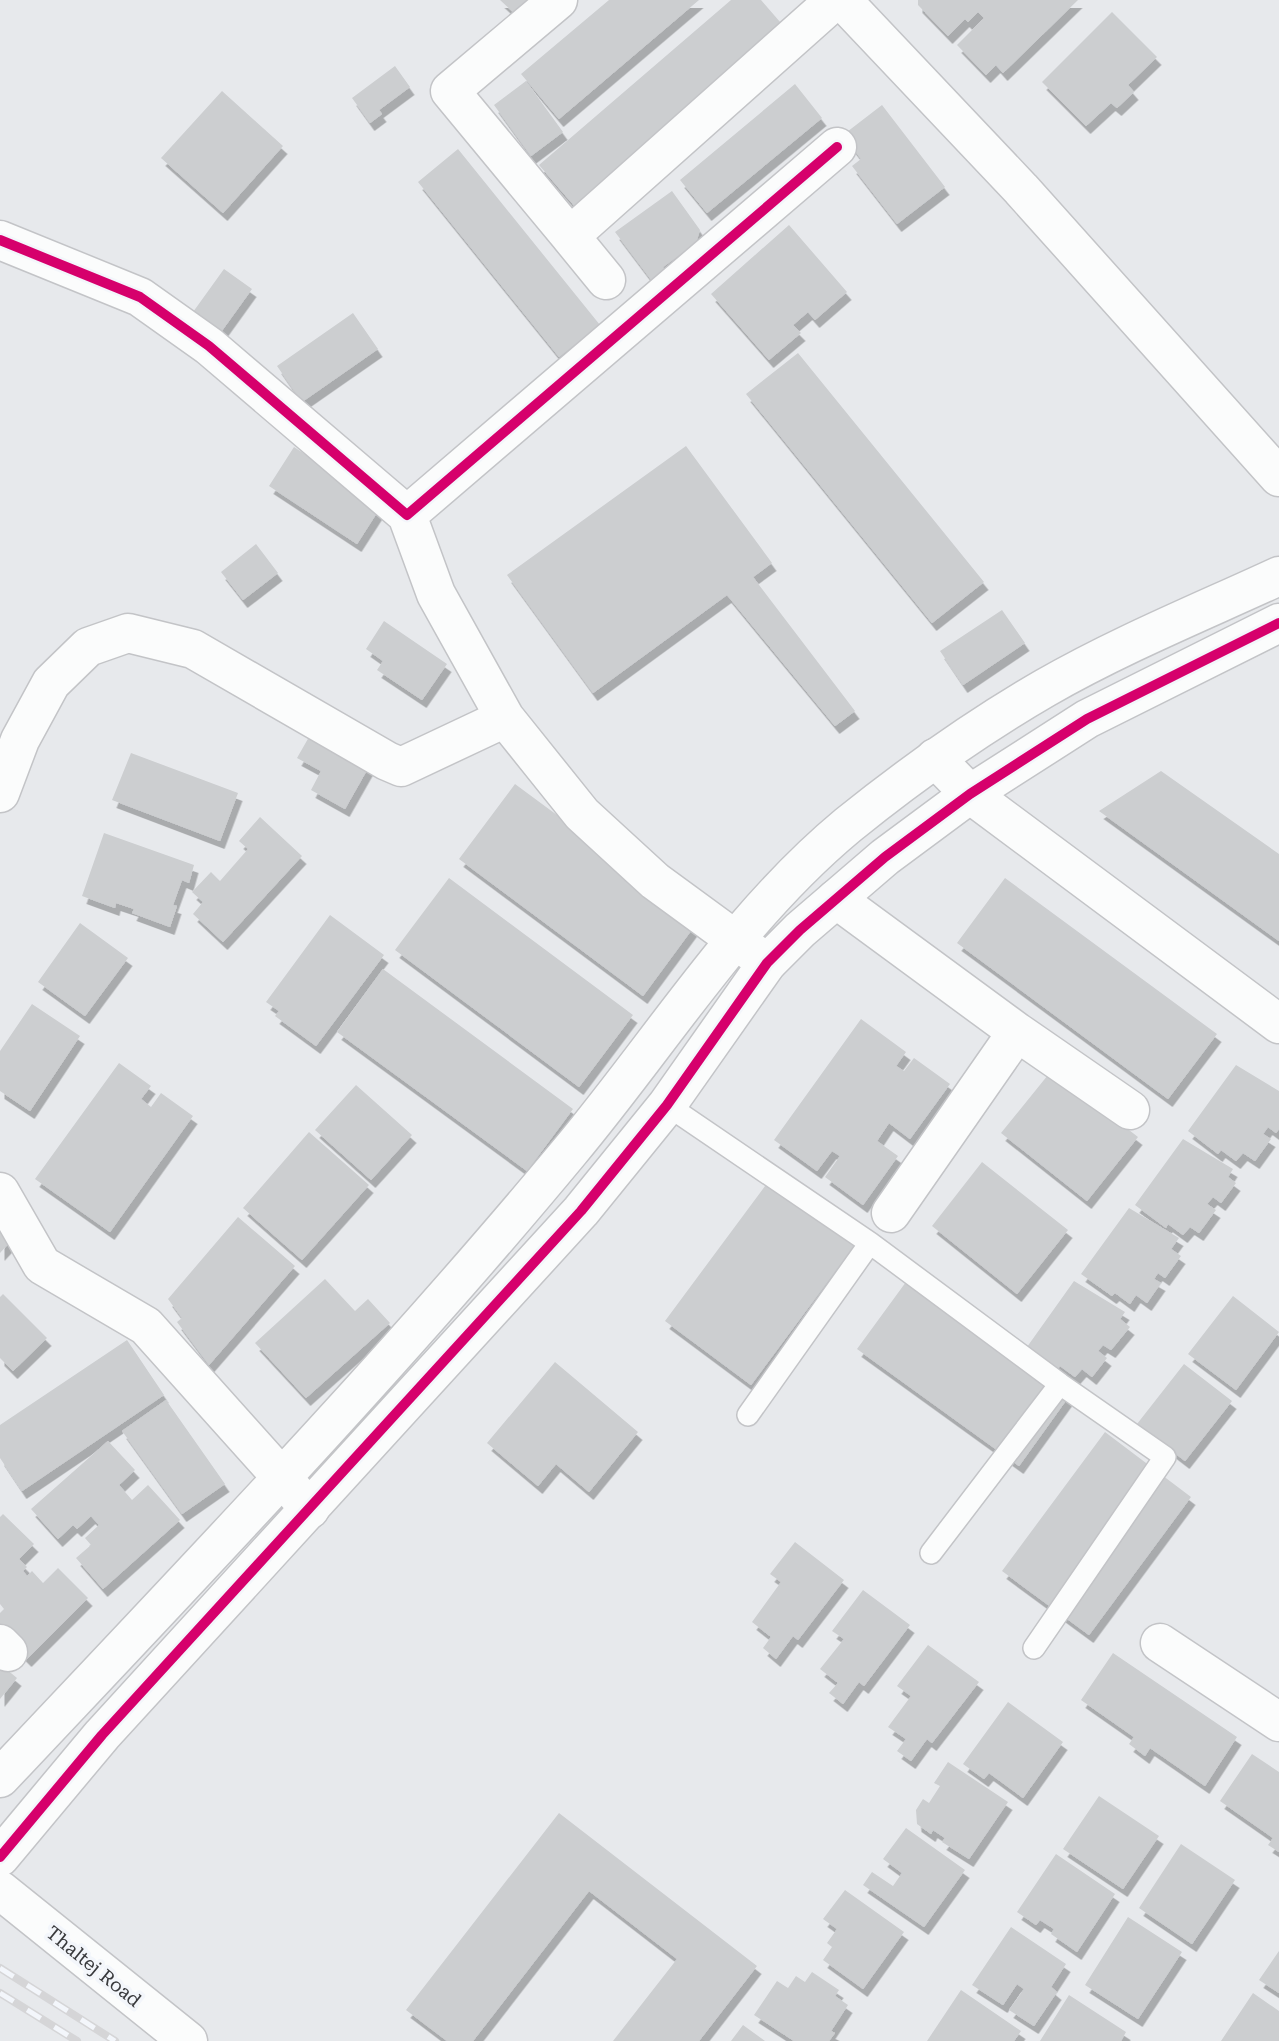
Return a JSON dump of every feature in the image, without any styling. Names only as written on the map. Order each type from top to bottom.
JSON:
[{"type":"street","points":[[558,0],[450,90],[606,280]]},
{"type":"street","points":[[570,236],[835,0]]},
{"type":"street","points":[[842,0],[1021,189],[1279,477]]},
{"type":"street","points":[[407,515],[837,146]]},
{"type":"street","points":[[0,240],[140,297],[209,346],[407,515],[436,594],[505,718],[582,814],[655,881],[767,963]]},
{"type":"street","points":[[0,1778],[282,1478],[570,1151],[734,939],[785,882],[836,836],[934,758],[1046,687],[1279,576]]},
{"type":"street","points":[[0,1857],[102,1735],[581,1211],[667,1105],[767,963],[885,857],[970,794],[1087,719],[1279,623]]},
{"type":"street","points":[[0,793],[20,740],[51,684],[88,647],[128,633],[193,649],[401,767],[505,718]]},
{"type":"street","points":[[934,758],[970,794],[1279,1024]]},
{"type":"street","points":[[836,899],[1130,1110]]},
{"type":"street","points":[[880,1228],[1017,1031]]},
{"type":"street","points":[[0,1192],[42,1265],[146,1326],[310,1509]]},
{"type":"street","points":[[1160,1643],[1279,1722]]},
{"type":"street","name":"Thaltej Road","points":[[0,1890],[188,2041]]},
{"type":"lane","points":[[667,1105],[880,1228],[1060,1384],[1165,1457],[1034,1648]]},
{"type":"lane","points":[[748,1415],[880,1228]]},
{"type":"lane","points":[[930,1553],[1060,1384]]},
{"type":"building","points":[[500,0],[528,0],[515,14]]},
{"type":"building","points":[[609,0],[699,0],[559,119],[521,74]]},
{"type":"building","points":[[731,0],[761,0],[787,30],[577,209],[539,165]]},
{"type":"building","points":[[918,0],[1078,0],[1003,73],[996,65],[986,75],[957,45],[984,18],[978,12],[968,22],[965,19],[948,36],[918,5]]},
{"type":"building","points":[[1112,12],[1157,57],[1128,85],[1134,92],[1117,108],[1111,103],[1086,126],[1042,82]]},
{"type":"building","points":[[395,66],[410,87],[379,110],[382,114],[370,123],[352,98]]},
{"type":"building","points":[[526,81],[563,132],[531,156],[494,105]]},
{"type":"building","points":[[795,84],[822,118],[707,213],[680,180]]},
{"type":"building","points":[[222,91],[283,146],[223,213],[161,158]]},
{"type":"building","points":[[882,105],[945,187],[897,224],[852,166],[861,159],[843,135]]},
{"type":"building","points":[[458,149],[600,325],[559,357],[418,182]]},
{"type":"building","points":[[672,191],[700,230],[696,243],[663,267],[665,272],[652,281],[615,232]]},
{"type":"building","points":[[789,225],[847,292],[815,320],[808,312],[793,325],[801,333],[769,360],[711,294]]},
{"type":"building","points":[[224,269],[252,289],[216,339],[188,319]]},
{"type":"building","points":[[353,313],[378,349],[302,402],[277,366]]},
{"type":"building","points":[[798,353],[984,582],[932,623],[746,394]]},
{"type":"building","points":[[686,446],[772,563],[753,577],[855,711],[835,726],[727,595],[593,693],[507,575]]},
{"type":"building","points":[[294,447],[382,505],[357,544],[269,486]]},
{"type":"building","points":[[256,544],[278,573],[243,600],[221,572]]},
{"type":"building","points":[[1002,610],[1025,643],[963,685],[940,651]]},
{"type":"building","points":[[384,621],[447,664],[422,700],[377,670],[383,661],[366,649]]},
{"type":"building","points":[[313,730],[371,763],[345,809],[311,790],[321,771],[297,758]]},
{"type":"building","points":[[131,753],[238,793],[220,841],[112,800]]},
{"type":"building","points":[[1161,771],[1279,854],[1279,941],[1099,811]]},
{"type":"building","points":[[515,784],[699,920],[643,996],[459,859]]},
{"type":"building","points":[[260,817],[302,856],[223,942],[193,914],[203,902],[192,892],[211,872],[220,881],[248,849],[239,841]]},
{"type":"building","points":[[104,833],[194,865],[189,883],[182,880],[173,905],[177,906],[170,927],[132,913],[134,909],[116,903],[115,908],[82,896]]},
{"type":"building","points":[[449,878],[633,1015],[579,1087],[395,950]]},
{"type":"building","points":[[1005,878],[1217,1034],[1168,1099],[957,943]]},
{"type":"building","points":[[330,915],[384,955],[316,1046],[275,1016],[279,1011],[266,1002]]},
{"type":"building","points":[[80,923],[128,958],[85,1016],[38,982]]},
{"type":"building","points":[[383,969],[573,1109],[527,1171],[337,1032]]},
{"type":"building","points":[[32,1004],[80,1036],[30,1111],[0,1091],[0,1051]]},
{"type":"building","points":[[861,1019],[906,1052],[896,1066],[904,1071],[914,1058],[950,1084],[910,1139],[889,1123],[877,1141],[898,1156],[863,1205],[825,1177],[840,1156],[832,1151],[817,1171],[774,1140]]},
{"type":"building","points":[[119,1063],[151,1086],[141,1099],[151,1107],[161,1093],[193,1116],[110,1232],[35,1179]]},
{"type":"building","points":[[1236,1065],[1279,1091],[1279,1129],[1276,1133],[1268,1127],[1263,1134],[1271,1139],[1255,1161],[1243,1153],[1236,1161],[1221,1150],[1218,1154],[1188,1131]]},
{"type":"building","points":[[1052,1070],[1138,1137],[1087,1201],[1001,1133]]},
{"type":"building","points":[[356,1085],[412,1135],[371,1180],[315,1130]]},
{"type":"building","points":[[309,1132],[369,1185],[302,1260],[243,1208]]},
{"type":"building","points":[[1183,1139],[1233,1169],[1228,1177],[1236,1183],[1221,1203],[1213,1197],[1207,1204],[1216,1210],[1199,1233],[1190,1227],[1183,1235],[1168,1224],[1166,1228],[1135,1205]]},
{"type":"building","points":[[982,1162],[1068,1230],[1017,1294],[932,1226]]},
{"type":"building","points":[[768,1182],[854,1246],[751,1385],[665,1321]]},
{"type":"building","points":[[1129,1208],[1179,1238],[1171,1249],[1181,1256],[1165,1278],[1158,1273],[1154,1279],[1161,1283],[1147,1303],[1136,1295],[1130,1304],[1115,1293],[1112,1296],[1081,1274]]},
{"type":"building","points":[[238,1217],[295,1266],[209,1365],[177,1322],[182,1318],[168,1299]]},
{"type":"building","points":[[0,1224],[11,1241],[0,1253]]},
{"type":"building","points":[[914,1271],[1075,1388],[1019,1466],[857,1349]]},
{"type":"building","points":[[325,1279],[355,1311],[368,1299],[390,1323],[306,1398],[255,1343]]},
{"type":"building","points":[[1074,1281],[1125,1312],[1120,1319],[1130,1327],[1111,1350],[1103,1345],[1098,1351],[1107,1358],[1092,1377],[1082,1369],[1075,1377],[1060,1366],[1057,1370],[1027,1347]]},
{"type":"building","points":[[3,1294],[47,1338],[13,1371],[0,1358],[0,1297]]},
{"type":"building","points":[[1233,1296],[1279,1332],[1236,1390],[1188,1354]]},
{"type":"building","points":[[127,1340],[164,1395],[22,1491],[0,1458],[0,1425]]},
{"type":"building","points":[[555,1362],[638,1432],[589,1492],[556,1464],[538,1486],[487,1443]]},
{"type":"building","points":[[1184,1364],[1232,1401],[1185,1461],[1137,1424]]},
{"type":"building","points":[[166,1400],[225,1484],[182,1514],[122,1431]]},
{"type":"building","points":[[1105,1432],[1191,1497],[1089,1635],[1002,1571]]},
{"type":"building","points":[[108,1441],[135,1470],[119,1485],[132,1500],[148,1485],[180,1520],[103,1589],[76,1558],[91,1545],[85,1538],[99,1525],[91,1516],[77,1529],[73,1525],[58,1539],[31,1509]]},
{"type":"building","points":[[3,1514],[34,1544],[19,1559],[27,1567],[23,1571],[27,1576],[32,1571],[43,1583],[58,1568],[88,1598],[27,1659],[0,1632],[0,1613],[4,1609],[0,1604],[0,1517]]},
{"type":"building","points":[[795,1542],[844,1580],[798,1640],[793,1636],[776,1659],[763,1648],[771,1637],[752,1622],[781,1582],[770,1574]]},
{"type":"building","points":[[863,1590],[910,1625],[864,1686],[859,1682],[843,1704],[829,1693],[838,1683],[820,1669],[844,1639],[832,1631]]},
{"type":"building","points":[[928,1645],[979,1682],[932,1743],[927,1739],[911,1761],[897,1751],[906,1739],[888,1727],[911,1696],[897,1686]]},
{"type":"building","points":[[1113,1653],[1237,1737],[1205,1786],[1150,1748],[1145,1756],[1129,1744],[1134,1737],[1081,1700]]},
{"type":"building","points":[[0,1664],[17,1678],[0,1699]]},
{"type":"building","points":[[1008,1702],[1063,1742],[1023,1798],[989,1773],[984,1779],[963,1764]]},
{"type":"building","points":[[1252,1754],[1279,1772],[1279,1852],[1268,1845],[1273,1838],[1220,1801]]},
{"type":"building","points":[[948,1762],[1008,1802],[969,1859],[942,1842],[945,1838],[933,1830],[931,1834],[917,1824],[916,1810],[923,1799],[929,1803],[940,1786],[934,1783]]},
{"type":"building","points":[[1099,1796],[1159,1836],[1123,1889],[1063,1849]]},
{"type":"building","points":[[559,1813],[757,1966],[699,2041],[613,2041],[677,1959],[589,1891],[473,2041],[447,2041],[406,2010]]},
{"type":"building","points":[[906,1828],[965,1870],[924,1927],[863,1885],[872,1872],[893,1886],[902,1873],[883,1859]]},
{"type":"building","points":[[1181,1844],[1235,1880],[1192,1944],[1139,1908]]},
{"type":"building","points":[[1056,1854],[1115,1894],[1077,1952],[1051,1934],[1054,1929],[1040,1920],[1036,1925],[1017,1912]]},
{"type":"building","points":[[845,1890],[904,1932],[863,1989],[823,1960],[832,1947],[827,1943],[837,1929],[823,1919]]},
{"type":"building","points":[[1128,1917],[1182,1952],[1138,2019],[1085,1985]]},
{"type":"building","points":[[1011,1927],[1066,1964],[1051,1987],[1057,1992],[1034,2026],[1009,2010],[1024,1989],[1017,1984],[1003,2005],[972,1985]]},
{"type":"building","points":[[1279,1951],[1279,1993],[1259,1980]]},
{"type":"building","points":[[812,1972],[839,1990],[835,1996],[848,2005],[831,2031],[835,2033],[829,2041],[794,2041],[754,2015],[777,1981],[788,1988],[796,1976],[805,1982]]},
{"type":"building","points":[[961,1990],[1021,2031],[1014,2041],[927,2041]]},
{"type":"building","points":[[1253,1993],[1279,2011],[1279,2041],[1221,2041]]},
{"type":"building","points":[[1069,1995],[1126,2032],[1121,2041],[1040,2041]]},
{"type":"building","points":[[743,2025],[765,2041],[731,2041]]},
{"type":"railway","points":[[0,1968],[115,2041]]},
{"type":"railway","points":[[0,1993],[77,2041]]},
{"type":"cycle path","points":[[0,240],[140,297],[209,346],[407,515],[837,147]]},
{"type":"cycle path","points":[[0,1857],[102,1735],[581,1211],[667,1105],[767,963],[800,930],[885,857],[970,794],[1087,719],[1279,623]]}]
